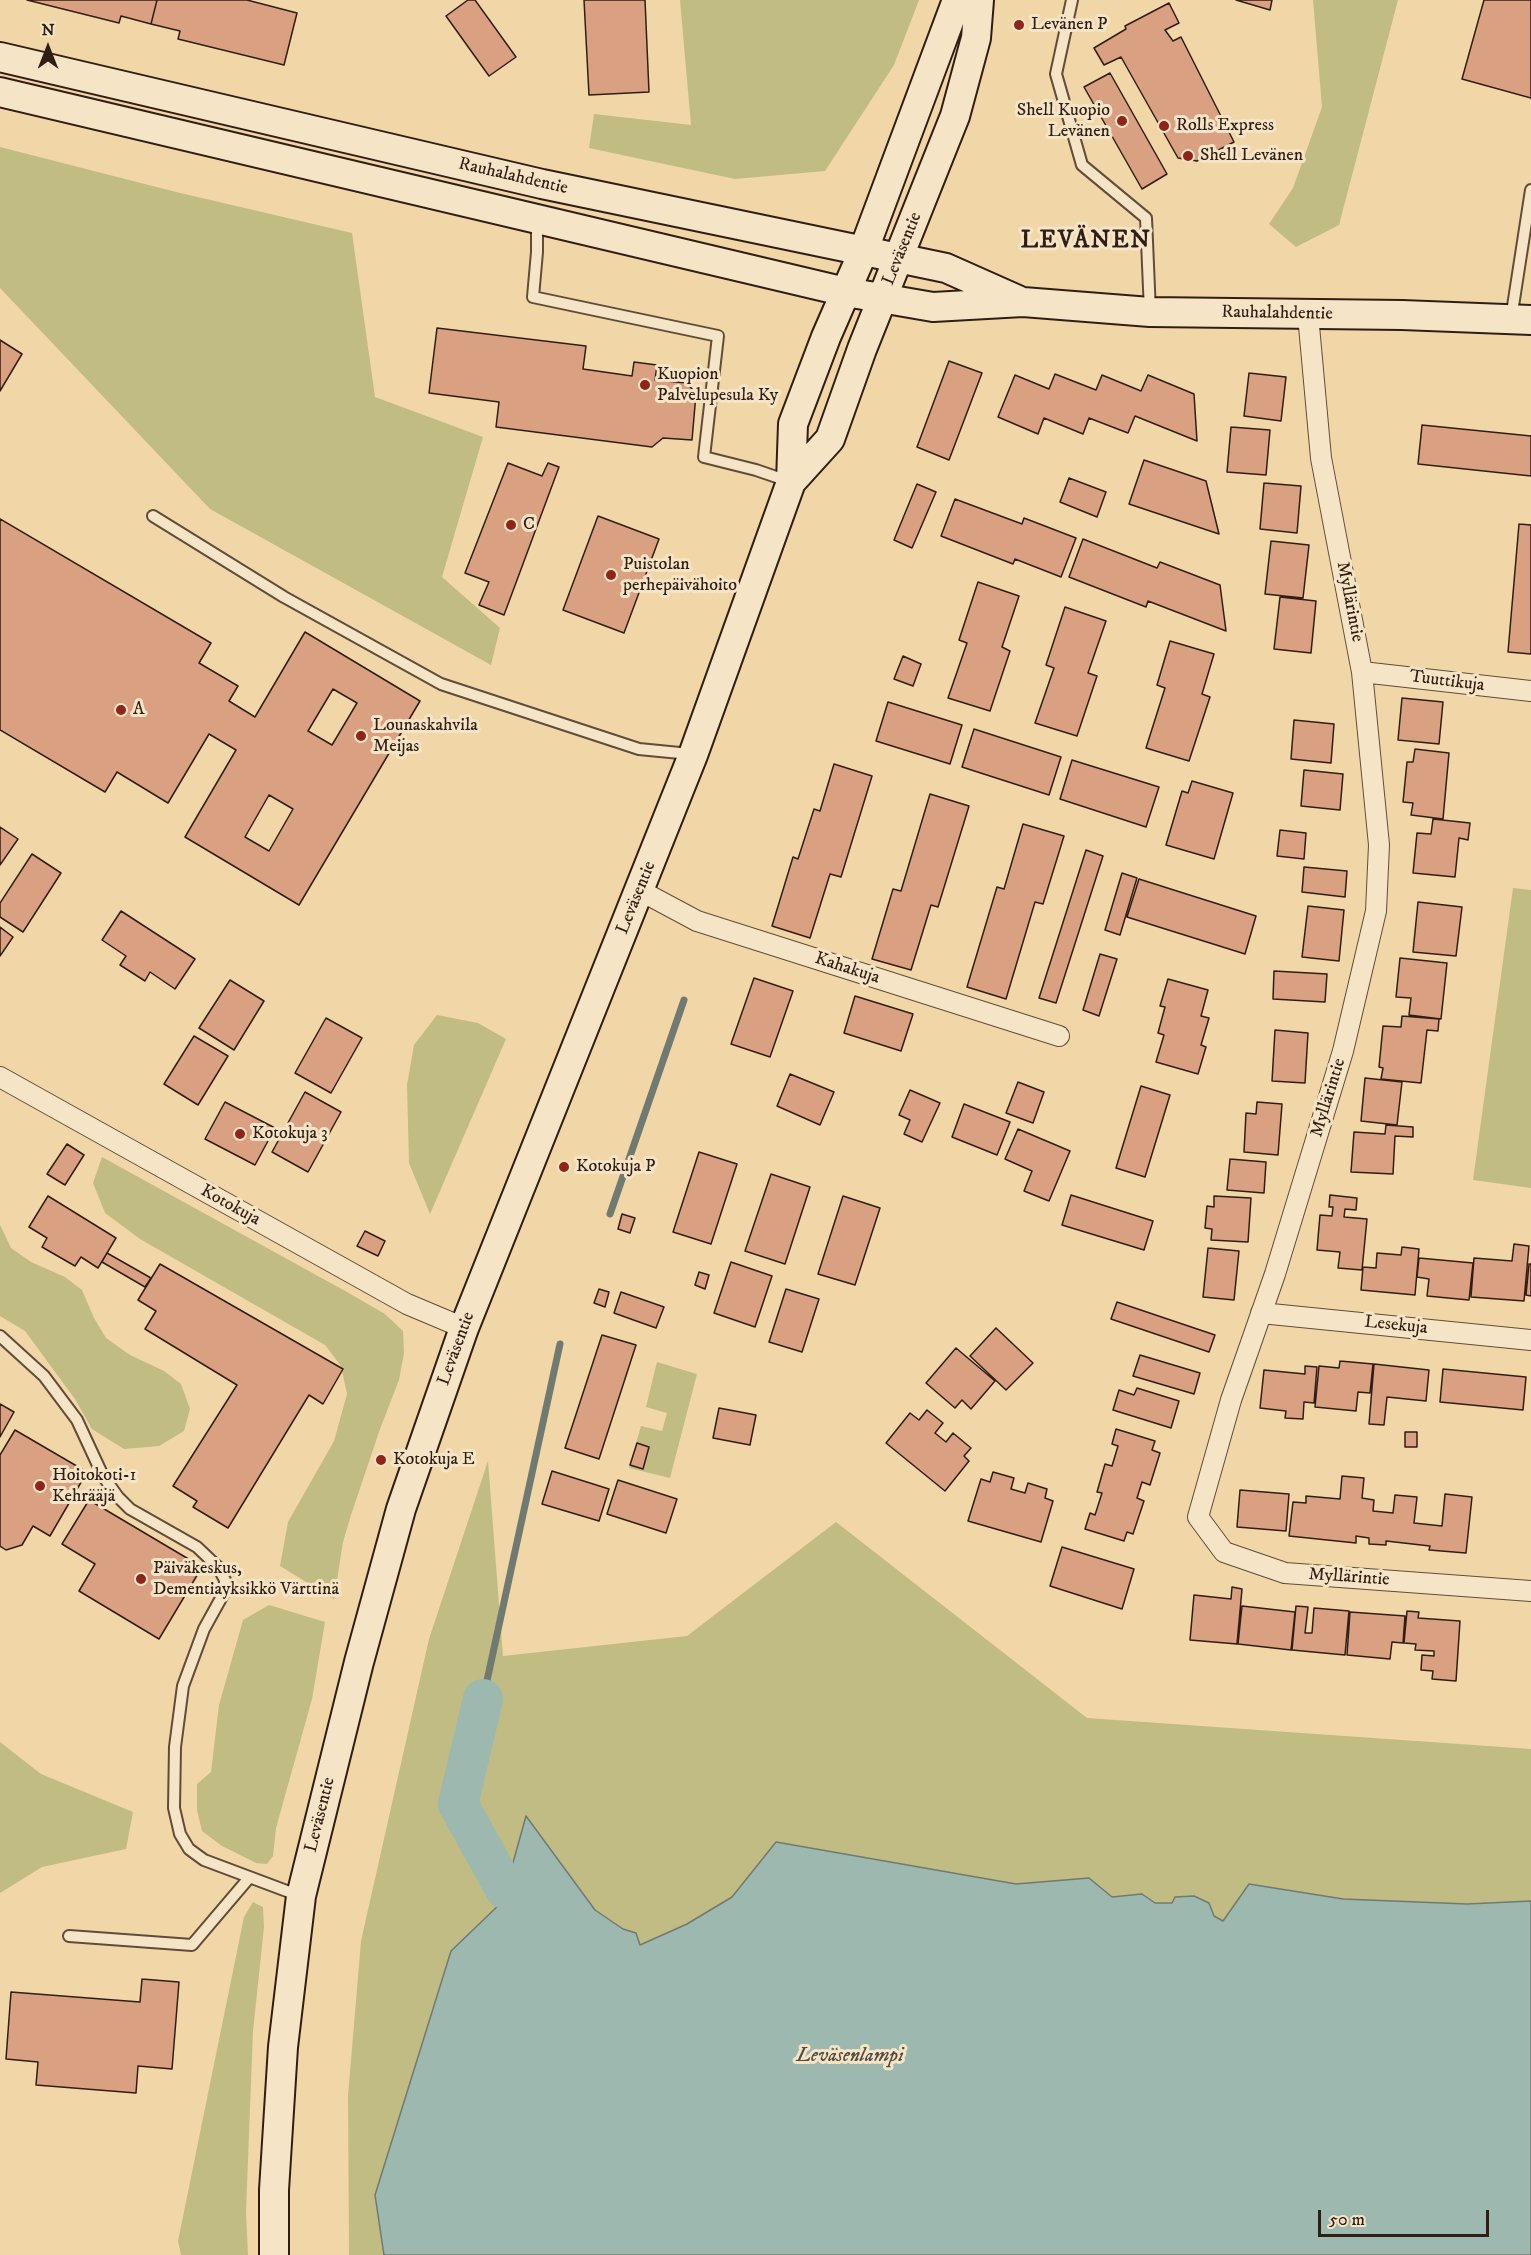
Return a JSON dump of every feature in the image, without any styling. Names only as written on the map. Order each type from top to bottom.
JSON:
[{"type":"main road","name":"Leväsentie","points":[[274,2255],[274,2190],[283,2047],[301,1896],[359,1662],[402,1509],[464,1328],[693,755],[791,482],[793,424],[864,252],[957,0]]},
{"type":"main road","name":"Leväsentie","points":[[791,482],[830,439],[955,116],[976,38],[980,0]]},
{"type":"main road","name":"Rauhalahdentie","points":[[0,57],[542,184],[946,268],[1023,302]]},
{"type":"main road","name":"Rauhalahdentie","points":[[0,92],[326,167],[846,292],[933,307],[1023,302],[1150,312],[1402,315],[1521,320]]},
{"type":"street","name":"Myllärintie","points":[[1308,315],[1321,458],[1362,672],[1378,845],[1376,910],[1343,1051],[1275,1274],[1231,1400],[1198,1517],[1224,1552],[1285,1573],[1531,1591]]},
{"type":"street","name":"Tuuttikuja","points":[[1362,672],[1531,692]]},
{"type":"street","name":"Kahakuja","points":[[639,890],[697,921],[1059,1036]]},
{"type":"street","name":"Kotokuja","points":[[0,1077],[407,1304],[464,1328]]},
{"type":"street","name":"Lesekuja","points":[[1261,1313],[1531,1340]]},
{"type":"lane","points":[[1072,0],[1056,74],[1082,165],[1146,218],[1150,312]]},
{"type":"lane","points":[[1521,320],[1531,190]]},
{"type":"lane","points":[[537,219],[533,297],[717,336],[704,457],[756,470],[791,482]]},
{"type":"lane","points":[[153,516],[284,597],[441,684],[639,749],[693,755]]},
{"type":"lane","points":[[0,1336],[44,1376],[77,1420],[103,1476],[118,1497],[130,1509],[197,1547],[218,1567],[225,1580],[225,1590],[204,1629],[183,1686],[175,1747],[174,1808],[180,1834],[189,1849],[204,1860],[301,1896]]},
{"type":"lane","points":[[69,1936],[192,1945],[249,1878]]},
{"type":"shaded area","points":[[680,0],[919,0],[894,65],[825,171],[735,179],[589,148],[594,114],[691,125]]},
{"type":"shaded area","points":[[1313,0],[1398,0],[1339,225],[1296,247],[1269,224],[1293,188],[1322,107]]},
{"type":"shaded area","points":[[0,147],[176,192],[352,233],[375,397],[483,437],[442,577],[500,628],[491,665],[210,509],[0,288]]},
{"type":"shaded area","points":[[1513,888],[1531,890],[1531,1188],[1473,1180]]},
{"type":"shaded area","points":[[437,1015],[478,1023],[506,1039],[430,1214],[409,1163],[407,1085],[414,1045]]},
{"type":"shaded area","points":[[102,1157],[347,1292],[385,1314],[403,1331],[404,1353],[399,1380],[351,1515],[343,1542],[334,1599],[280,1566],[288,1522],[334,1441],[347,1394],[341,1366],[325,1345],[140,1239],[105,1213],[93,1183]]},
{"type":"shaded area","points":[[0,1225],[11,1248],[31,1262],[65,1277],[82,1290],[106,1338],[130,1355],[164,1371],[181,1384],[190,1409],[184,1431],[159,1446],[124,1449],[92,1429],[75,1399],[25,1331],[0,1316]]},
{"type":"shaded area","points":[[657,1362],[697,1374],[670,1478],[629,1468],[641,1426],[662,1431],[667,1413],[646,1407]]},
{"type":"shaded area","points":[[488,1461],[503,1656],[687,1636],[836,1522],[1087,1718],[1531,1749],[1531,1966],[486,2255],[349,2255],[348,2096],[361,1941],[429,1639]]},
{"type":"shaded area","points":[[269,1605],[325,1622],[312,1699],[276,1828],[273,1856],[267,1864],[256,1863],[222,1846],[202,1831],[197,1810],[197,1784],[211,1772],[219,1705],[243,1620]]},
{"type":"shaded area","points":[[0,1742],[41,1774],[133,1812],[126,1849],[42,1867],[0,1893]]},
{"type":"shaded area","points":[[253,1902],[263,1907],[264,1927],[253,2031],[246,2212],[248,2255],[181,2255],[178,2241],[244,1917]]},
{"type":"water","name":"Leväsenlampi","points":[[526,1816],[595,1910],[623,1929],[636,1933],[640,1945],[687,1924],[732,1897],[776,1842],[1016,1884],[1089,1878],[1112,1897],[1142,1894],[1155,1903],[1172,1903],[1175,1897],[1194,1896],[1209,1903],[1214,1916],[1223,1921],[1249,1884],[1343,1899],[1467,1904],[1531,1901],[1531,2255],[384,2255],[375,2195],[451,1951],[502,1902]]},
{"type":"building","points":[[27,0],[157,0],[151,24],[121,16],[119,23]]},
{"type":"building","points":[[157,0],[247,0],[297,13],[284,65],[178,39],[180,31],[151,24]]},
{"type":"building","points":[[468,0],[475,0],[516,57],[489,76],[446,16]]},
{"type":"building","points":[[584,0],[645,0],[649,92],[589,95]]},
{"type":"building","points":[[1236,0],[1272,0],[1270,10]]},
{"type":"building","points":[[1484,0],[1531,0],[1531,98],[1462,79]]},
{"type":"building","points":[[1169,3],[1179,23],[1165,30],[1173,41],[1181,37],[1234,142],[1197,161],[1178,158],[1121,57],[1104,65],[1094,48],[1126,29],[1125,26]]},
{"type":"building","points":[[1110,73],[1167,174],[1142,189],[1084,87]]},
{"type":"building","points":[[437,328],[586,346],[583,369],[632,376],[634,362],[657,365],[655,380],[687,383],[696,394],[692,440],[663,438],[652,447],[496,427],[499,402],[429,393]]},
{"type":"building","points":[[0,340],[22,354],[0,391]]},
{"type":"building","points":[[949,361],[982,373],[949,460],[917,447]]},
{"type":"building","points":[[1249,373],[1286,377],[1281,421],[1244,416]]},
{"type":"building","points":[[1055,374],[1096,390],[1102,375],[1141,391],[1148,375],[1194,394],[1197,441],[1135,416],[1128,433],[1089,418],[1083,434],[1044,418],[1038,434],[998,417],[1015,375],[1049,389]]},
{"type":"building","points":[[1422,425],[1531,436],[1531,476],[1418,464]]},
{"type":"building","points":[[1231,427],[1270,430],[1266,475],[1227,472]]},
{"type":"building","points":[[1144,460],[1206,481],[1219,534],[1129,504]]},
{"type":"building","name":"C","points":[[508,463],[542,476],[548,463],[559,467],[504,615],[479,605],[489,582],[465,573]]},
{"type":"building","points":[[1069,478],[1106,492],[1097,517],[1060,502]]},
{"type":"building","points":[[1264,483],[1301,486],[1297,533],[1260,529]]},
{"type":"building","points":[[917,484],[936,492],[912,548],[894,540]]},
{"type":"building","points":[[955,499],[1022,524],[1024,518],[1076,538],[1061,577],[1015,559],[1013,564],[941,536]]},
{"type":"building","name":"Puistolan perhepäivähoito","points":[[598,516],[659,539],[624,633],[563,610]]},
{"type":"building","name":"A","points":[[0,519],[211,643],[199,663],[238,686],[229,701],[255,717],[305,632],[420,701],[299,905],[185,837],[236,750],[209,734],[168,803],[117,772],[105,792],[0,730]],"holes":[[[333,689],[357,703],[332,745],[308,731]],[[269,795],[293,809],[269,851],[245,837]]]},
{"type":"building","points":[[1519,524],[1531,525],[1531,654],[1508,652]]},
{"type":"building","points":[[1083,539],[1157,568],[1160,562],[1220,585],[1226,631],[1148,601],[1146,607],[1069,577]]},
{"type":"building","points":[[1271,541],[1309,545],[1303,598],[1265,594]]},
{"type":"building","points":[[978,582],[1019,596],[1002,647],[1010,651],[990,711],[948,698],[967,643],[959,640]]},
{"type":"building","points":[[1280,597],[1316,601],[1311,653],[1274,649]]},
{"type":"building","points":[[1065,607],[1106,621],[1088,673],[1097,676],[1077,736],[1035,723],[1054,668],[1046,665]]},
{"type":"building","points":[[1170,641],[1214,654],[1202,694],[1210,697],[1189,761],[1146,748],[1165,688],[1157,685]]},
{"type":"building","points":[[903,656],[921,664],[913,686],[894,679]]},
{"type":"building","points":[[1402,698],[1443,702],[1439,744],[1398,740]]},
{"type":"building","points":[[888,702],[962,725],[950,764],[876,741]]},
{"type":"building","points":[[1294,720],[1334,724],[1331,763],[1291,759]]},
{"type":"building","points":[[974,729],[1061,757],[1049,795],[962,767]]},
{"type":"building","points":[[1415,749],[1449,753],[1443,819],[1411,815],[1413,803],[1403,802],[1407,762],[1413,762]]},
{"type":"building","points":[[1072,760],[1159,787],[1146,827],[1060,799]]},
{"type":"building","points":[[834,764],[872,776],[841,877],[830,874],[810,938],[772,926],[793,857],[798,859],[814,809],[820,811]]},
{"type":"building","points":[[1304,770],[1343,774],[1340,810],[1301,806]]},
{"type":"building","points":[[1192,781],[1233,793],[1214,859],[1166,845],[1182,791],[1188,793]]},
{"type":"building","points":[[930,794],[969,806],[938,907],[931,905],[911,970],[872,959],[893,889],[901,891]]},
{"type":"building","points":[[1433,819],[1470,823],[1468,840],[1459,838],[1455,877],[1413,873],[1417,833],[1431,834]]},
{"type":"building","points":[[1023,824],[1064,836],[1043,904],[1035,902],[1006,999],[967,987],[997,887],[1004,889]]},
{"type":"building","points":[[0,827],[18,839],[0,865]]},
{"type":"building","points":[[1280,830],[1306,833],[1304,859],[1277,856]]},
{"type":"building","points":[[1086,850],[1103,856],[1056,1003],[1039,998]]},
{"type":"building","points":[[32,854],[61,873],[23,932],[0,917],[0,903]]},
{"type":"building","points":[[1304,867],[1347,871],[1345,897],[1302,892]]},
{"type":"building","points":[[1122,873],[1137,878],[1120,935],[1105,930]]},
{"type":"building","points":[[1139,879],[1256,916],[1245,954],[1127,917]]},
{"type":"building","points":[[1418,902],[1462,907],[1456,956],[1413,952]]},
{"type":"building","points":[[1308,906],[1344,910],[1339,961],[1302,957]]},
{"type":"building","points":[[121,911],[195,959],[175,989],[150,972],[145,981],[120,965],[126,956],[102,940]]},
{"type":"building","points":[[0,927],[13,937],[0,956]]},
{"type":"building","points":[[1100,954],[1117,959],[1099,1016],[1083,1010]]},
{"type":"building","points":[[1400,958],[1447,963],[1441,1019],[1409,1015],[1411,998],[1396,997]]},
{"type":"building","points":[[1274,971],[1327,974],[1325,1002],[1273,999]]},
{"type":"building","points":[[754,978],[793,991],[770,1057],[731,1044]]},
{"type":"building","points":[[1168,979],[1208,990],[1201,1016],[1209,1018],[1201,1045],[1206,1047],[1198,1074],[1156,1062],[1164,1035],[1158,1033],[1165,1007],[1160,1006]]},
{"type":"building","points":[[230,980],[264,1001],[234,1050],[199,1028]]},
{"type":"building","points":[[855,996],[913,1014],[901,1051],[844,1033]]},
{"type":"building","points":[[1402,1016],[1439,1019],[1438,1031],[1427,1030],[1421,1083],[1381,1079],[1383,1068],[1379,1067],[1383,1026],[1401,1027]]},
{"type":"building","points":[[326,1018],[362,1038],[331,1093],[295,1073]]},
{"type":"building","points":[[1275,1030],[1308,1033],[1305,1083],[1272,1081]]},
{"type":"building","points":[[194,1036],[228,1056],[198,1105],[164,1084]]},
{"type":"building","points":[[790,1074],[834,1092],[820,1125],[777,1106]]},
{"type":"building","points":[[1365,1078],[1402,1082],[1397,1125],[1361,1121]]},
{"type":"building","points":[[1018,1082],[1044,1092],[1033,1123],[1006,1113]]},
{"type":"building","points":[[1141,1086],[1170,1095],[1145,1177],[1116,1168]]},
{"type":"building","points":[[910,1090],[940,1103],[922,1142],[904,1134],[910,1120],[899,1115]]},
{"type":"building","points":[[305,1092],[341,1112],[308,1172],[272,1152]]},
{"type":"building","name":"Kotokuja 3","points":[[225,1102],[275,1128],[255,1165],[205,1139]]},
{"type":"building","points":[[1257,1102],[1282,1104],[1278,1155],[1244,1152],[1246,1113],[1256,1114]]},
{"type":"building","points":[[964,1104],[1010,1122],[997,1155],[952,1137]]},
{"type":"building","points":[[1386,1125],[1413,1127],[1413,1137],[1395,1136],[1393,1174],[1351,1172],[1354,1132],[1385,1134]]},
{"type":"building","points":[[1018,1129],[1070,1151],[1049,1201],[1024,1191],[1032,1171],[1005,1159]]},
{"type":"building","points":[[67,1144],[84,1155],[65,1185],[47,1174]]},
{"type":"building","points":[[699,1152],[737,1164],[711,1244],[673,1232]]},
{"type":"building","points":[[1230,1159],[1266,1162],[1264,1193],[1227,1190]]},
{"type":"building","points":[[771,1174],[810,1187],[785,1264],[745,1251]]},
{"type":"building","points":[[1071,1195],[1153,1221],[1144,1250],[1062,1225]]},
{"type":"building","points":[[1330,1195],[1357,1198],[1356,1210],[1345,1209],[1344,1217],[1367,1219],[1362,1270],[1338,1268],[1340,1252],[1317,1250],[1320,1215],[1332,1216],[1333,1207],[1329,1207]]},
{"type":"building","points":[[48,1196],[116,1238],[98,1268],[81,1257],[75,1266],[42,1247],[47,1238],[29,1227]]},
{"type":"building","points":[[843,1196],[880,1208],[855,1285],[818,1274]]},
{"type":"building","points":[[1214,1196],[1251,1198],[1248,1242],[1211,1240],[1212,1229],[1205,1228],[1207,1206],[1214,1207]]},
{"type":"building","points":[[622,1214],[635,1218],[630,1233],[618,1229]]},
{"type":"building","points":[[365,1231],[385,1241],[378,1256],[357,1246]]},
{"type":"building","points":[[1514,1244],[1529,1246],[1524,1301],[1471,1297],[1474,1258],[1512,1261]]},
{"type":"building","points":[[1402,1247],[1419,1249],[1415,1295],[1361,1290],[1363,1267],[1376,1268],[1377,1253],[1401,1255]]},
{"type":"building","points":[[1208,1248],[1239,1251],[1234,1300],[1203,1297]]},
{"type":"building","points":[[107,1253],[151,1278],[145,1287],[102,1262]]},
{"type":"building","points":[[1419,1258],[1473,1263],[1469,1300],[1427,1296],[1429,1279],[1417,1277]]},
{"type":"building","points":[[731,1262],[772,1276],[755,1327],[714,1313]]},
{"type":"building","points":[[160,1264],[343,1369],[323,1404],[309,1395],[228,1528],[193,1507],[197,1501],[173,1486],[237,1385],[145,1329],[156,1311],[138,1300]]},
{"type":"building","points":[[1529,1264],[1531,1264],[1531,1296],[1526,1295]]},
{"type":"building","points":[[699,1272],[709,1275],[705,1289],[695,1285]]},
{"type":"building","points":[[599,1289],[609,1292],[605,1307],[594,1303]]},
{"type":"building","points":[[786,1289],[819,1299],[802,1352],[769,1342]]},
{"type":"building","points":[[621,1292],[664,1307],[656,1328],[614,1313]]},
{"type":"building","points":[[1117,1302],[1215,1335],[1209,1352],[1111,1319]]},
{"type":"building","points":[[996,1328],[1033,1363],[1006,1390],[970,1356]]},
{"type":"building","points":[[602,1335],[636,1345],[599,1459],[565,1448]]},
{"type":"building","points":[[956,1348],[995,1381],[971,1409],[962,1400],[955,1408],[926,1383]]},
{"type":"building","points":[[1140,1355],[1200,1373],[1194,1394],[1133,1376]]},
{"type":"building","points":[[1340,1361],[1373,1364],[1370,1393],[1358,1392],[1356,1411],[1315,1407],[1319,1366],[1339,1368]]},
{"type":"building","points":[[1374,1364],[1429,1370],[1426,1401],[1387,1397],[1384,1425],[1369,1424]]},
{"type":"building","points":[[1305,1366],[1317,1367],[1314,1403],[1304,1402],[1303,1419],[1285,1418],[1286,1411],[1260,1408],[1264,1370],[1305,1374]]},
{"type":"building","points":[[1443,1369],[1526,1377],[1523,1410],[1440,1402]]},
{"type":"building","points":[[1137,1388],[1179,1401],[1171,1428],[1113,1410],[1119,1390],[1134,1395]]},
{"type":"building","points":[[0,1404],[14,1412],[0,1437]]},
{"type":"building","points":[[719,1408],[756,1415],[750,1445],[713,1438]]},
{"type":"building","points":[[927,1410],[943,1423],[935,1433],[946,1442],[953,1433],[971,1448],[964,1456],[969,1461],[945,1491],[886,1443],[910,1413],[919,1420]]},
{"type":"building","points":[[1116,1429],[1155,1441],[1152,1450],[1160,1453],[1150,1485],[1142,1482],[1137,1498],[1144,1501],[1133,1534],[1127,1532],[1124,1541],[1085,1529],[1090,1513],[1095,1515],[1102,1493],[1097,1492],[1105,1464],[1112,1466],[1118,1446],[1112,1444]]},
{"type":"building","name":"Hoitokoti-1 Kehrääjä","points":[[15,1430],[87,1472],[50,1536],[33,1526],[22,1545],[6,1550],[0,1546],[0,1455]]},
{"type":"building","points":[[1405,1432],[1417,1432],[1417,1447],[1405,1447]]},
{"type":"building","points":[[637,1443],[649,1447],[643,1469],[630,1465]]},
{"type":"building","points":[[552,1471],[609,1489],[599,1521],[542,1504]]},
{"type":"building","points":[[993,1472],[1014,1478],[1011,1489],[1025,1493],[1028,1483],[1047,1489],[1045,1498],[1053,1501],[1041,1542],[968,1521],[981,1479],[990,1482]]},
{"type":"building","points":[[1342,1476],[1364,1478],[1362,1498],[1374,1500],[1373,1511],[1393,1513],[1395,1495],[1417,1497],[1414,1523],[1442,1526],[1445,1494],[1472,1497],[1466,1553],[1429,1550],[1430,1546],[1386,1541],[1386,1545],[1369,1544],[1369,1538],[1356,1536],[1356,1543],[1289,1536],[1293,1502],[1306,1503],[1306,1496],[1340,1499]]},
{"type":"building","points":[[618,1480],[677,1499],[666,1533],[607,1514]]},
{"type":"building","points":[[1240,1490],[1289,1494],[1286,1531],[1237,1527]]},
{"type":"building","name":"Päiväkeskus, Dementiayksikkö Värttinä","points":[[89,1500],[202,1567],[159,1639],[79,1591],[95,1564],[62,1544]]},
{"type":"building","points":[[1062,1547],[1134,1569],[1122,1609],[1050,1586]]},
{"type":"building","points":[[1232,1587],[1242,1589],[1237,1644],[1190,1640],[1194,1595],[1231,1599]]},
{"type":"building","points":[[1242,1606],[1295,1612],[1291,1650],[1238,1644]]},
{"type":"building","points":[[1296,1606],[1308,1607],[1305,1633],[1312,1633],[1314,1608],[1349,1611],[1345,1655],[1292,1650]]},
{"type":"building","points":[[1407,1611],[1419,1612],[1418,1618],[1460,1621],[1456,1681],[1432,1679],[1433,1671],[1421,1670],[1422,1655],[1434,1656],[1434,1651],[1415,1650],[1416,1644],[1404,1643]]},
{"type":"building","points":[[1350,1612],[1405,1616],[1403,1643],[1392,1642],[1390,1659],[1347,1655]]},
{"type":"building","points":[[142,1979],[179,1982],[172,2069],[138,2066],[136,2093],[36,2085],[38,2062],[6,2059],[11,1992],[140,2002]]},
{"type":"waterway","points":[[610,1214],[684,1000]]},
{"type":"waterway","points":[[483,1699],[560,1344]]},
{"type":"waterway","points":[[483,1699],[458,1804],[505,1889]]},
{"type":"place","name":"Levänen P","points":[[1019,25]]},
{"type":"place","name":"Shell Kuopio Levänen","points":[[1122,121]]},
{"type":"place","name":"Rolls Express","points":[[1164,126]]},
{"type":"place","name":"Shell Levänen","points":[[1188,156]]},
{"type":"place","name":"Kuopion Palvelupesula Ky","points":[[645,385]]},
{"type":"place","name":"C","points":[[511,525]]},
{"type":"place","name":"Puistolan perhepäivähoito","points":[[611,575]]},
{"type":"place","name":"A","points":[[121,710]]},
{"type":"place","name":"Lounaskahvila Meijas","points":[[361,736]]},
{"type":"place","name":"Kotokuja 3","points":[[240,1134]]},
{"type":"place","name":"Kotokuja P","points":[[564,1167]]},
{"type":"place","name":"Kotokuja E","points":[[381,1460]]},
{"type":"place","name":"Hoitokoti-1 Kehrääjä","points":[[40,1486]]},
{"type":"place","name":"Päiväkeskus, Dementiayksikkö Värttinä","points":[[141,1579]]},
{"type":"district","name":"LEVÄNEN","points":[[1086,242]]}]
